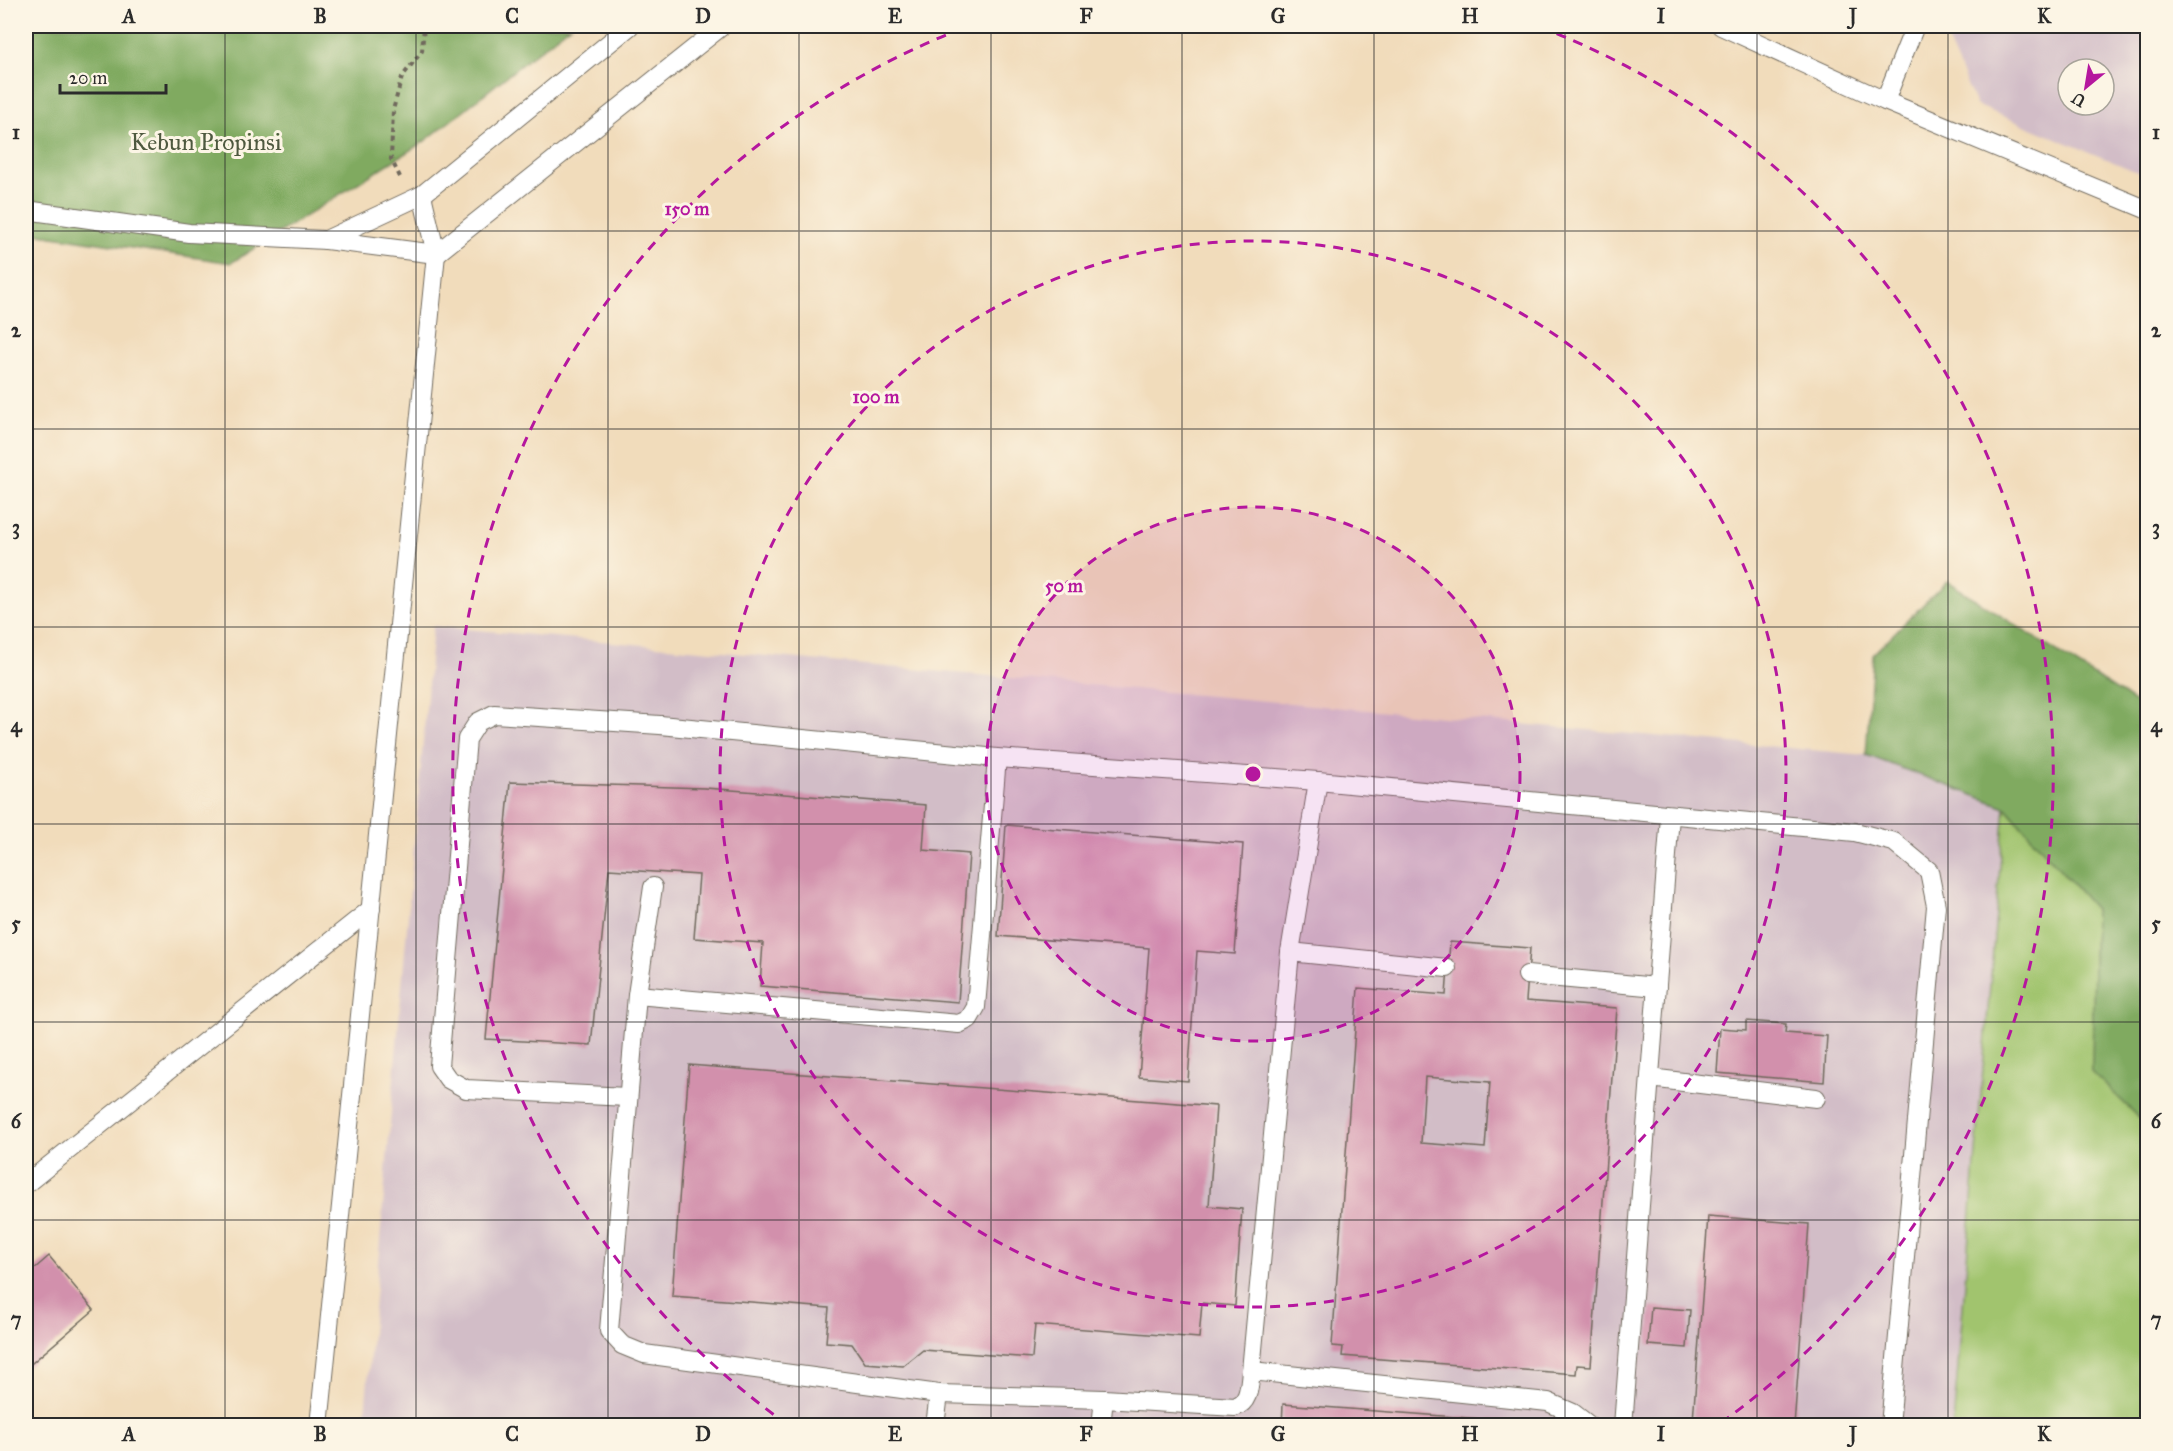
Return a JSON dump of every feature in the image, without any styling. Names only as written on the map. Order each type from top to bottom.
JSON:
[{"type":"lane","points":[[326,240],[422,195],[630,26]]},
{"type":"lane","points":[[26,210],[189,233],[326,240],[436,254],[722,26]]},
{"type":"lane","points":[[1721,26],[1885,101],[2148,210]]},
{"type":"lane","points":[[1885,101],[1916,26]]},
{"type":"lane","points":[[319,1425],[436,254],[422,195]]},
{"type":"lane","points":[[627,1097],[466,1089],[448,1079],[439,1066],[467,740],[478,722],[494,714],[649,724],[997,758],[1318,781],[1854,832],[1894,842],[1929,871],[1936,906],[1890,1425]]},
{"type":"lane","points":[[637,995],[959,1024],[969,1019],[976,1006],[997,758]]},
{"type":"lane","points":[[653,888],[637,995],[609,1331],[621,1345],[644,1354],[939,1394],[1104,1399],[1235,1407],[1242,1404],[1248,1396],[1290,952],[1318,781]]},
{"type":"lane","points":[[1623,1425],[1670,816]]},
{"type":"lane","points":[[26,1184],[371,909]]},
{"type":"lane","points":[[1290,952],[1447,968]]},
{"type":"lane","points":[[1527,975],[1657,987]]},
{"type":"lane","points":[[1650,1078],[1816,1098]]},
{"type":"lane","points":[[1251,1371],[1548,1402],[1573,1413],[1590,1425]]},
{"type":"lane","points":[[935,1425],[939,1394]]},
{"type":"lane","points":[[1101,1425],[1104,1399]]},
{"type":"path","points":[[422,195],[404,187],[392,159],[393,110],[402,77],[422,51],[424,26]]},
{"type":"shaded area","points":[[1952,26],[2147,26],[2147,176],[1976,105],[1946,37]]},
{"type":"shaded area","points":[[433,626],[1866,755],[2005,807],[1953,1425],[364,1426]]},
{"type":"green space","name":"Kebun Propinsi","points":[[26,26],[570,26],[425,141],[231,263],[26,232]]},
{"type":"green space","points":[[1947,581],[2147,710],[2147,1125],[2092,1072],[2095,909],[2005,807],[1866,755],[1873,654]]},
{"type":"green space","points":[[2005,807],[2095,909],[2092,1072],[2147,1125],[2147,1417],[2142,1426],[1953,1426]]},
{"type":"building","points":[[510,782],[705,788],[926,805],[923,850],[969,854],[958,1002],[760,986],[763,943],[694,938],[699,875],[609,869],[591,1045],[486,1039]]},
{"type":"building","points":[[1006,825],[1243,844],[1235,954],[1197,951],[1188,1081],[1139,1077],[1149,948],[998,936]]},
{"type":"building","points":[[1450,942],[1530,948],[1526,1001],[1617,1008],[1591,1366],[1577,1365],[1576,1374],[1342,1356],[1343,1347],[1332,1346],[1358,988],[1446,995]],"holes":[[[1425,1077],[1490,1082],[1485,1148],[1421,1143]]]},
{"type":"building","points":[[1746,1021],[1786,1024],[1785,1033],[1827,1036],[1824,1082],[1717,1073],[1720,1028],[1746,1030]]},
{"type":"building","points":[[689,1065],[1216,1106],[1209,1206],[1242,1209],[1235,1306],[1202,1303],[1199,1338],[1035,1325],[1032,1358],[923,1350],[903,1366],[865,1363],[852,1344],[826,1342],[829,1308],[672,1296]]},
{"type":"building","points":[[1708,1216],[1809,1224],[1794,1426],[1754,1426],[1693,1421]]},
{"type":"building","points":[[49,1256],[94,1310],[26,1368],[26,1276]]},
{"type":"building","points":[[1651,1307],[1690,1310],[1687,1348],[1648,1345]]},
{"type":"building","points":[[1283,1404],[1521,1422],[1521,1426],[1282,1426]]}]
